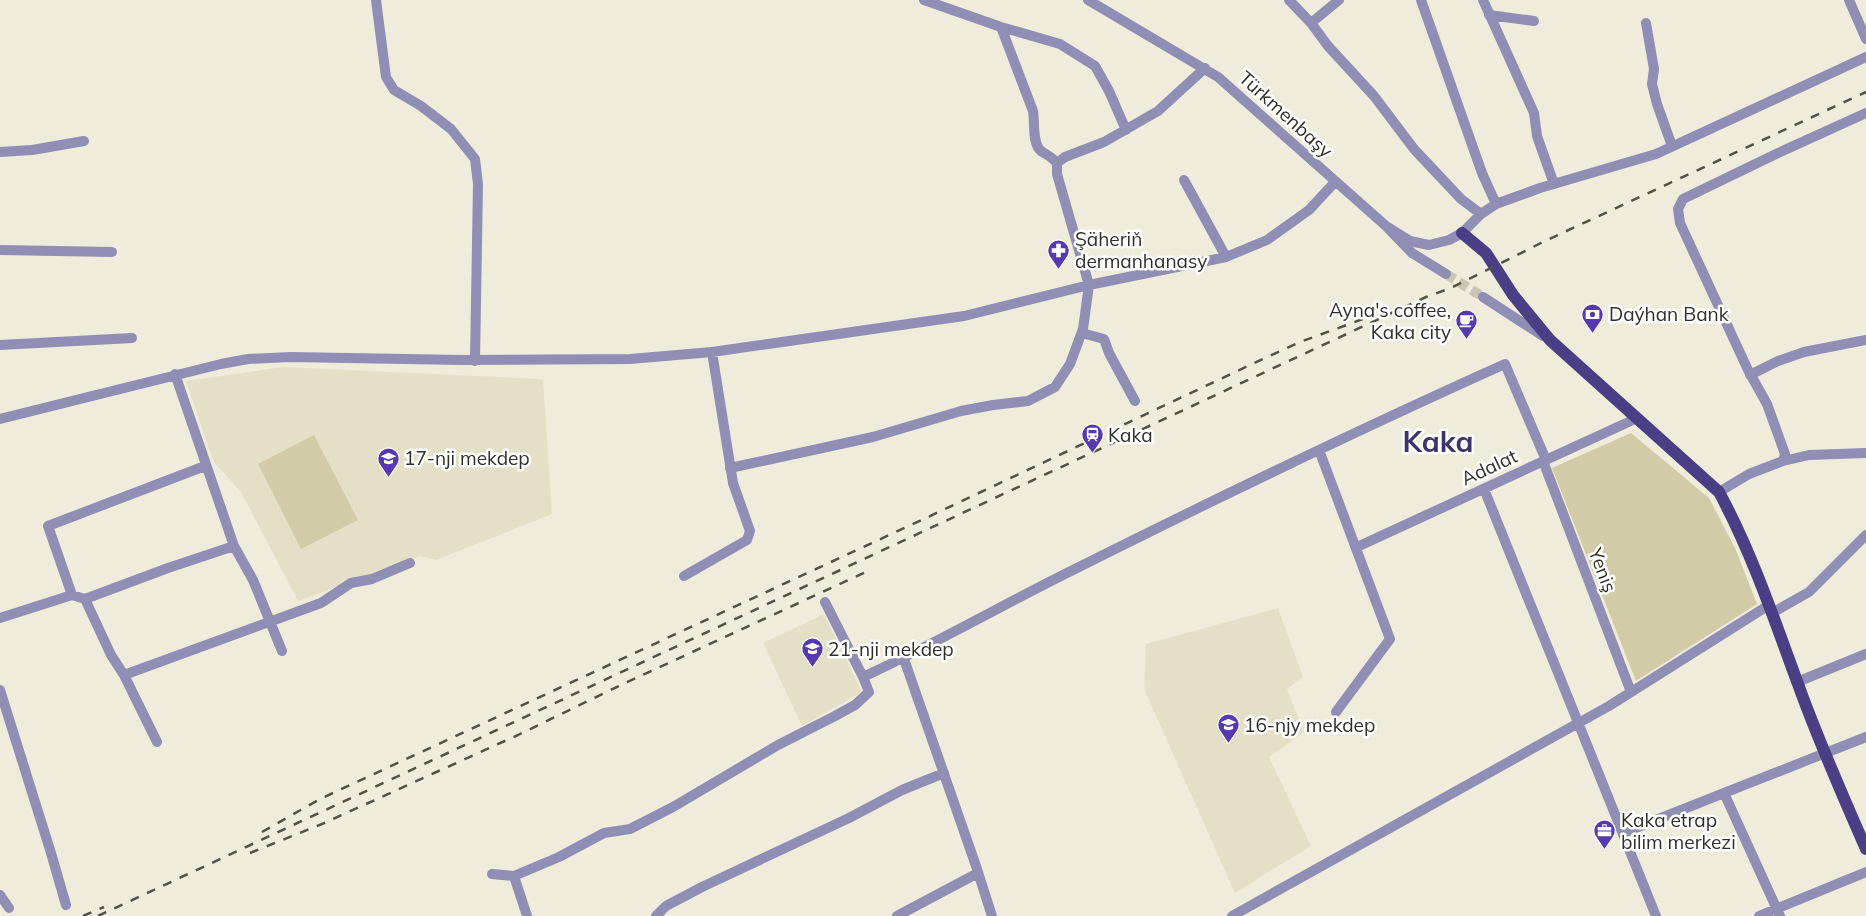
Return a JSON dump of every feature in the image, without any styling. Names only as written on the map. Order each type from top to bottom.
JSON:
[{"type":"main road","points":[[1462,233],[1486,254],[1513,294],[1550,340],[1718,492],[1734,520],[1770,609],[1824,754],[1866,849]]},
{"type":"street","points":[[376,0],[386,78],[394,90],[421,106],[450,128],[475,159],[478,184],[475,360]]},
{"type":"street","points":[[924,0],[1001,27],[1060,44],[1095,66],[1110,91],[1126,130]]},
{"type":"street","name":"Türkmenbaşy","points":[[1088,0],[1218,77],[1386,226],[1412,253],[1446,274]]},
{"type":"street","points":[[1289,0],[1374,96],[1414,149],[1461,199],[1481,214]]},
{"type":"street","points":[[1311,23],[1340,0]]},
{"type":"street","points":[[1421,0],[1482,173],[1496,204]]},
{"type":"street","points":[[1483,0],[1534,113],[1538,136],[1554,184]]},
{"type":"street","points":[[1849,0],[1866,40]]},
{"type":"street","points":[[1489,14],[1534,21]]},
{"type":"street","points":[[1646,23],[1654,69],[1652,84],[1672,146]]},
{"type":"street","points":[[730,468],[873,437],[961,411],[1028,401],[1055,387],[1070,364],[1082,333],[1089,285],[1057,174],[1057,163],[1050,155],[1039,150],[1034,141],[1033,111],[1001,27]]},
{"type":"street","points":[[1386,226],[1410,241],[1429,245],[1449,240],[1462,233],[1481,214],[1496,204],[1554,184],[1656,154],[1866,57]]},
{"type":"street","points":[[1057,163],[1064,157],[1104,142],[1158,111],[1205,68]]},
{"type":"street","points":[[1783,461],[1784,454],[1767,404],[1750,375],[1680,223],[1678,209],[1683,199],[1866,113]]},
{"type":"street","points":[[0,152],[32,150],[84,140]]},
{"type":"street","points":[[1184,180],[1226,257]]},
{"type":"street","points":[[0,420],[175,374],[248,359],[290,357],[475,360],[630,359],[712,352],[964,316],[1089,285],[1226,257],[1267,240],[1309,210],[1335,182]]},
{"type":"street","points":[[0,250],[112,252]]},
{"type":"street","points":[[1483,298],[1550,340]]},
{"type":"street","points":[[1082,333],[1104,339],[1109,353],[1134,401]]},
{"type":"street","points":[[0,345],[132,338]]},
{"type":"street","points":[[1750,375],[1778,361],[1804,352],[1866,340]]},
{"type":"street","points":[[684,576],[747,540],[750,530],[733,483],[712,352]]},
{"type":"street","name":"Yeniş","points":[[1319,450],[1504,364],[1544,461],[1631,692]]},
{"type":"street","points":[[175,374],[234,546],[253,580],[282,651]]},
{"type":"street","name":"Adalat","points":[[1357,548],[1636,419]]},
{"type":"street","points":[[863,676],[904,658],[1073,569],[1319,450],[1390,639],[1336,712]]},
{"type":"street","points":[[1718,492],[1749,474],[1783,461],[1809,454],[1866,453]]},
{"type":"street","points":[[72,595],[48,526],[205,466]]},
{"type":"street","points":[[1484,489],[1656,916]]},
{"type":"street","points":[[1232,916],[1579,723],[1770,609],[1809,592],[1866,535]]},
{"type":"street","points":[[0,618],[72,595],[85,598],[234,546]]},
{"type":"street","points":[[124,675],[189,650],[270,623],[321,603],[351,584],[372,579],[410,563]]},
{"type":"street","points":[[85,598],[111,655],[124,675],[157,742]]},
{"type":"street","points":[[492,874],[514,876],[558,857],[604,833],[630,829],[673,807],[778,745],[855,704],[869,692],[863,676],[825,602]]},
{"type":"street","points":[[1797,682],[1866,654]]},
{"type":"street","points":[[904,658],[992,916]]},
{"type":"street","points":[[0,690],[52,852],[66,905]]},
{"type":"street","points":[[1623,833],[1866,737]]},
{"type":"street","points":[[656,916],[666,906],[702,887],[849,818],[902,790],[944,773]]},
{"type":"street","points":[[1724,793],[1779,912]]},
{"type":"street","points":[[1759,916],[1779,912],[1866,872]]},
{"type":"street","points":[[897,916],[978,873]]},
{"type":"street","points":[[514,876],[527,916]]},
{"type":"street","points":[[0,895],[9,908]]},
{"type":"shaded area","name":"17-nji mekdep","points":[[283,367],[543,379],[552,514],[436,560],[420,556],[298,601],[241,492],[213,461],[186,381]]},
{"type":"shaded area","points":[[1631,433],[1709,498],[1735,548],[1757,604],[1636,681],[1552,468]]},
{"type":"shaded area","points":[[314,435],[358,520],[301,549],[258,464]]},
{"type":"shaded area","name":"16-njy mekdep","points":[[1278,608],[1303,677],[1287,689],[1304,732],[1269,757],[1311,846],[1235,893],[1144,689],[1146,644]]},
{"type":"shaded area","name":"21-nji mekdep","points":[[824,614],[862,692],[802,726],[763,643]]},
{"type":"tunnel","points":[[1446,274],[1483,297]]},
{"type":"railway","points":[[98,916],[1426,297],[1451,288],[1545,241],[1866,92]]},
{"type":"railway","points":[[262,832],[320,799],[928,517],[1267,357],[1300,342],[1363,319]]},
{"type":"railway","points":[[250,853],[322,824],[518,735],[623,684],[868,571]]},
{"type":"railway","points":[[83,916],[104,907]]},
{"type":"place","name":"Şäheriň dermanhanasy","points":[[1059,269]]},
{"type":"place","name":"Daýhan Bank","points":[[1593,333]]},
{"type":"place","name":"Ayna's coffee, Kaka city","points":[[1467,340]]},
{"type":"place","name":"Kaka","points":[[1092,454]]},
{"type":"place","name":"17-nji mekdep","points":[[388,477]]},
{"type":"place","name":"21-nji mekdep","points":[[812,668]]},
{"type":"place","name":"16-njy mekdep","points":[[1228,744]]},
{"type":"place","name":"Kaka etrap bilim merkezi","points":[[1605,850]]},
{"type":"district","name":"Kaka","points":[[1438,441]]}]
